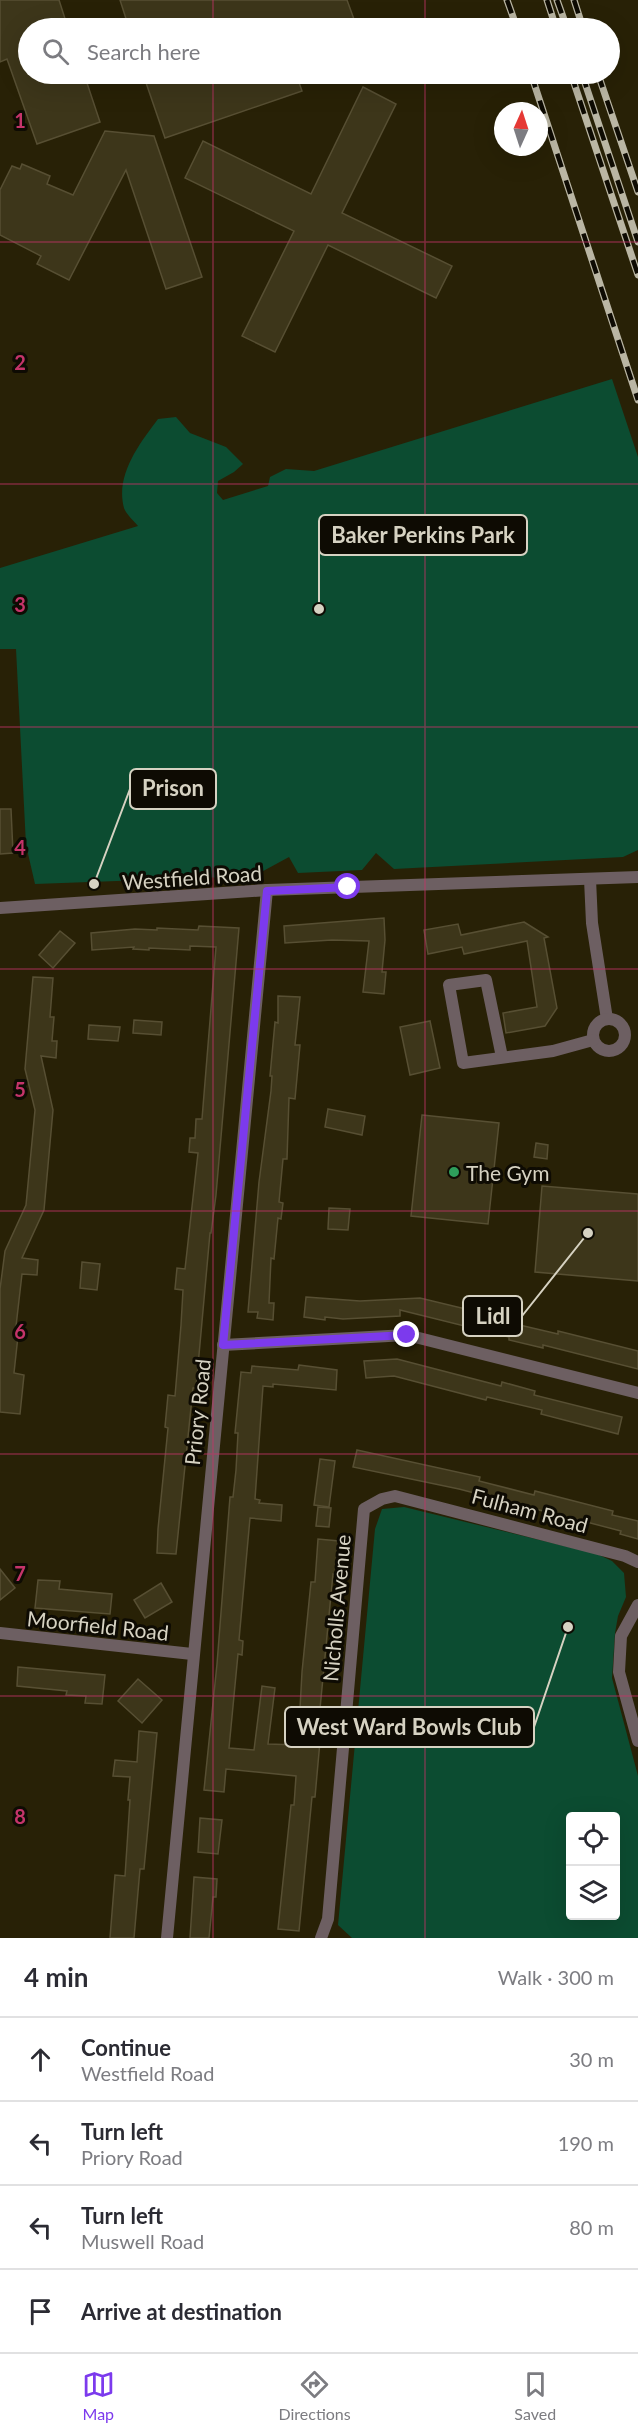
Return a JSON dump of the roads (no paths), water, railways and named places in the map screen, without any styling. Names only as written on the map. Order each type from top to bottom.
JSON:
[{"type":"street","name":"Westfield Road","points":[[0,908],[267,891],[638,877]]},
{"type":"street","points":[[590,879],[592,923],[607,1019]]},
{"type":"street","name":"Priory Road","points":[[167,1938],[192,1654],[267,891]]},
{"type":"street","points":[[502,1057],[486,980],[449,985],[463,1063],[553,1051],[593,1040]]},
{"type":"street","points":[[607,1019],[614,1019],[623,1026],[624,1041],[618,1048],[608,1051],[599,1048],[593,1040],[595,1025],[607,1019]]},
{"type":"street","points":[[223,1345],[407,1335],[638,1393]]},
{"type":"street","name":"Nicholls Avenue","points":[[321,1938],[328,1919],[364,1509],[382,1498],[395,1496],[411,1499]]},
{"type":"street","name":"Fulham Road","points":[[411,1499],[624,1556],[638,1562]]},
{"type":"street","points":[[638,1605],[621,1636],[619,1672],[638,1741]]},
{"type":"street","name":"Moorfield Road","points":[[0,1634],[192,1654]]},
{"type":"railway","points":[[507,0],[513,18]]},
{"type":"railway","points":[[547,0],[553,18]]},
{"type":"railway","points":[[557,0],[563,18]]},
{"type":"railway","points":[[574,0],[580,18]]},
{"type":"railway","points":[[534,84],[638,400]]},
{"type":"railway","points":[[574,84],[638,275]]},
{"type":"railway","points":[[585,84],[638,242]]},
{"type":"railway","points":[[601,84],[638,192]]},
{"type":"place","name":"Baker Perkins Park","points":[[319,609]]},
{"type":"place","name":"Prison","points":[[94,884]]},
{"type":"place","name":"The Gym","points":[[454,1172]]},
{"type":"place","name":"Lidl","points":[[588,1233]]},
{"type":"place","name":"West Ward Bowls Club","points":[[568,1627]]}]
